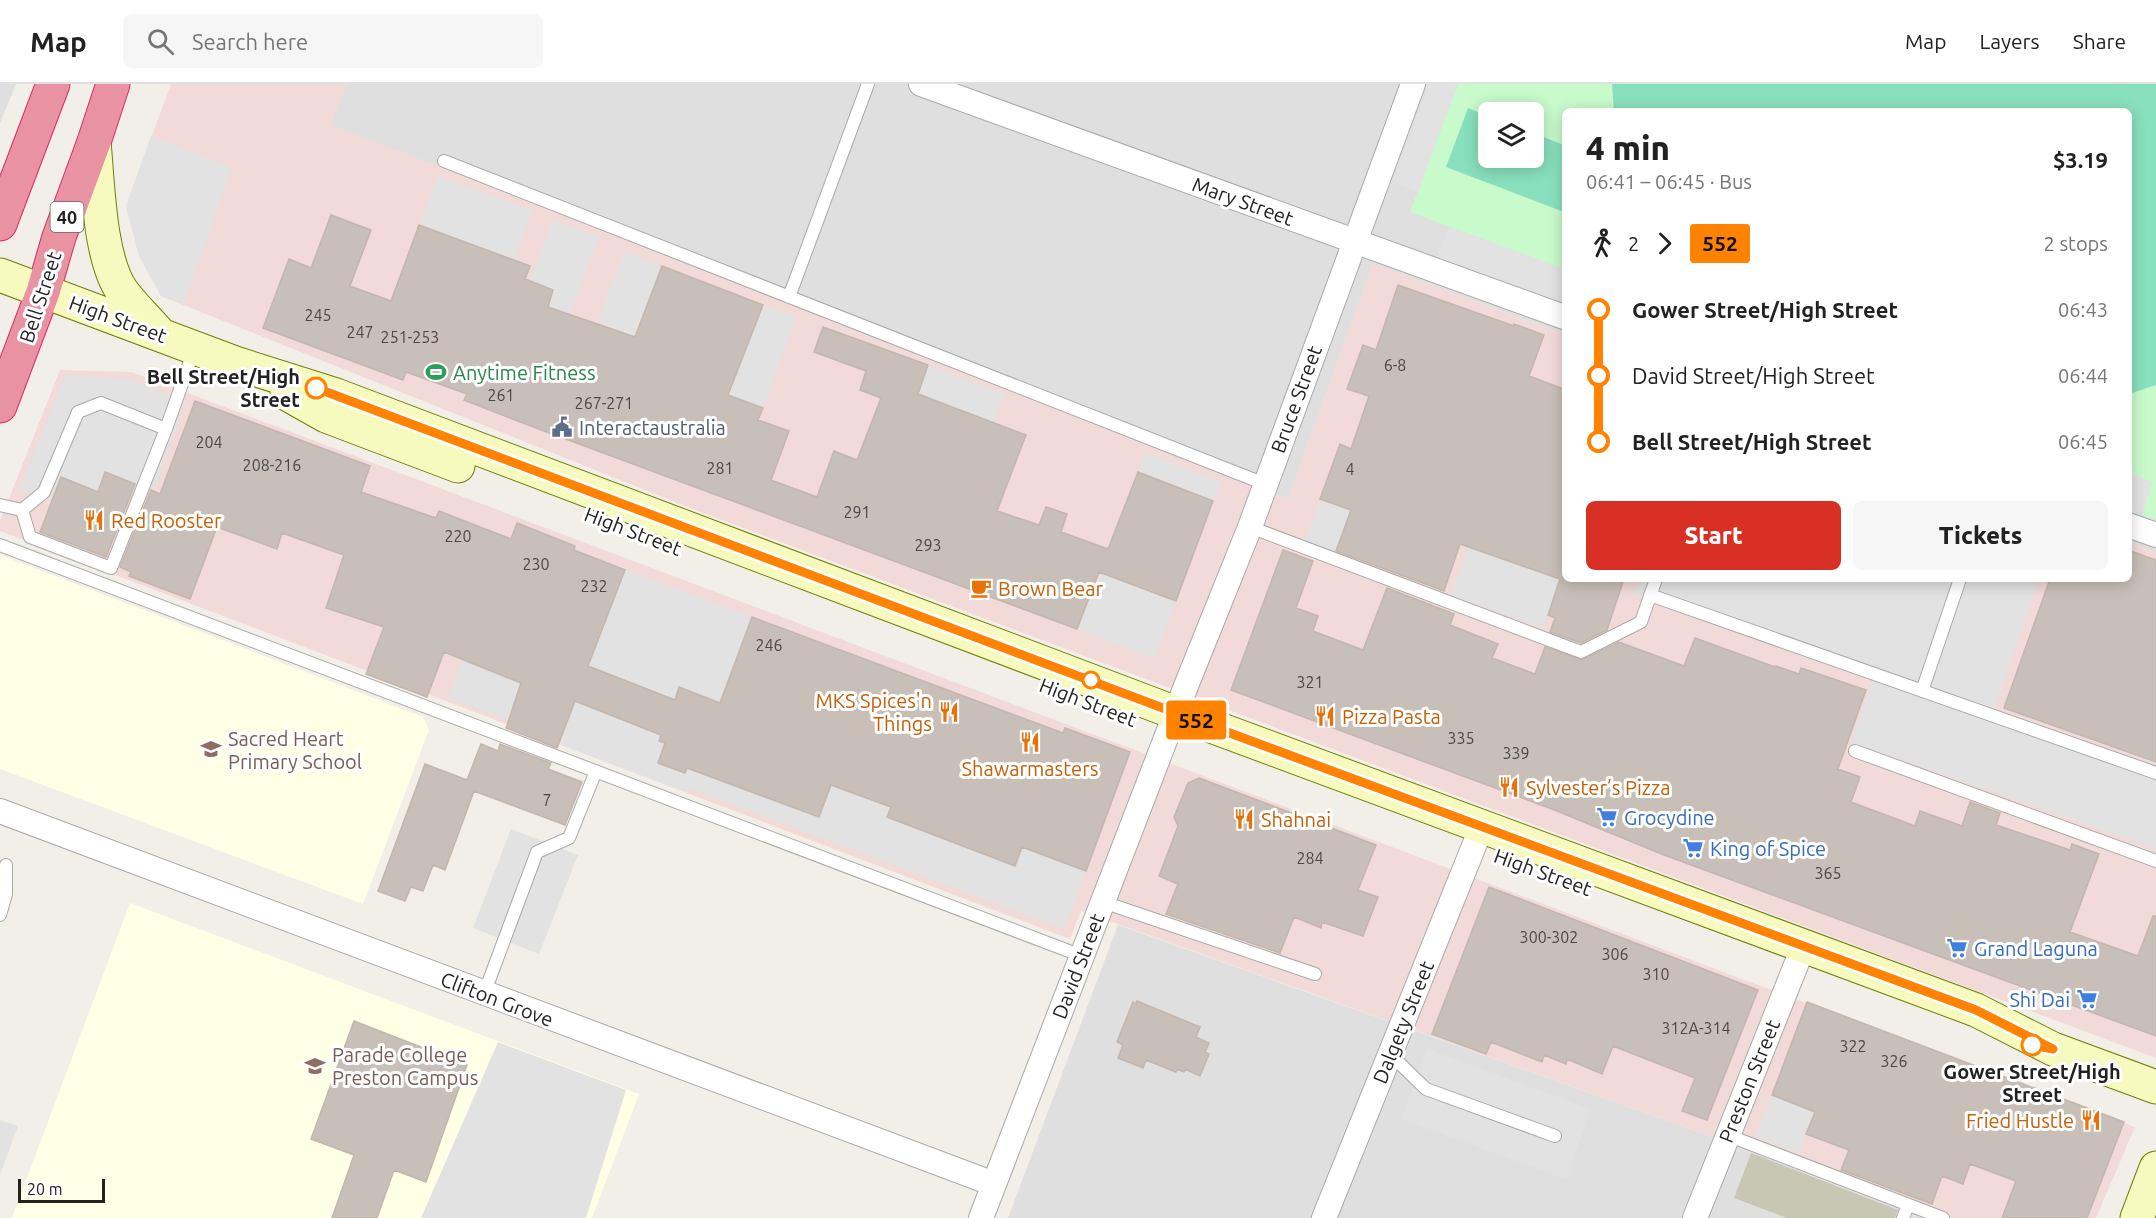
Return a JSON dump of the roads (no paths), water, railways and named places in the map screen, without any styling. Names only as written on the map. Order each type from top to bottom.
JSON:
[{"type":"highway","points":[[0,224],[53,84]]},
{"type":"highway","name":"Bell Street","points":[[0,406],[44,292],[59,237],[94,142],[112,84]]},
{"type":"main road","points":[[94,142],[102,227],[110,262],[121,290],[161,335]]},
{"type":"main road","name":"High Street","points":[[0,275],[235,363],[336,395],[1172,723],[1800,955],[1976,1010],[2053,1049],[2156,1087]]},
{"type":"main road","points":[[2137,1218],[2156,1168]]},
{"type":"street","name":"Mary Street","points":[[921,84],[952,89],[1355,242],[1389,252],[1562,316]]},
{"type":"street","name":"Bruce Street","points":[[1172,723],[1250,527],[1413,84]]},
{"type":"street","points":[[2132,526],[2156,535]]},
{"type":"street","name":"David Street","points":[[981,1218],[1172,723]]},
{"type":"street","name":"Clifton Grove","points":[[0,811],[994,1184]]},
{"type":"street","name":"Dalgety Street","points":[[1324,1218],[1477,836]]},
{"type":"street","name":"Preston Street","points":[[1695,1218],[1800,955]]},
{"type":"lane","points":[[789,297],[868,84]]},
{"type":"lane","points":[[444,161],[1265,484]]},
{"type":"lane","points":[[22,510],[30,537],[111,568],[195,348]]},
{"type":"lane","points":[[22,510],[44,492],[78,412],[101,403],[165,429]]},
{"type":"lane","points":[[0,505],[22,510]]},
{"type":"lane","points":[[1250,527],[1581,652],[1641,622],[1655,582]]},
{"type":"lane","points":[[0,545],[1082,956]]},
{"type":"lane","points":[[1922,691],[1959,582]]},
{"type":"lane","points":[[1650,595],[2156,773]]},
{"type":"lane","points":[[1855,751],[2156,861]]},
{"type":"lane","points":[[484,994],[537,852],[569,838],[596,771]]},
{"type":"lane","points":[[0,915],[6,894],[6,865]]},
{"type":"lane","points":[[1103,902],[1315,974]]},
{"type":"lane","points":[[1390,1054],[1426,1089],[1555,1136]]},
{"type":"lane","points":[[1727,1136],[1943,1218]]},
{"type":"lane","points":[[1903,1218],[1908,1205]]},
{"type":"place","name":"Anytime Fitness","points":[[436,372]]},
{"type":"place","name":"Bell Street/High Street","points":[[316,388]]},
{"type":"place","name":"Interactaustralia","points":[[562,427]]},
{"type":"place","name":"Red Rooster","points":[[94,520]]},
{"type":"place","name":"Brown Bear","points":[[981,588]]},
{"type":"place","name":"MKS Spices'n Things","points":[[949,712]]},
{"type":"place","name":"Pizza Pasta","points":[[1325,716]]},
{"type":"place","name":"Shawarmasters","points":[[1030,742]]},
{"type":"place","name":"Sacred Heart Primary School","points":[[211,749]]},
{"type":"place","name":"Sylvester’s Pizza","points":[[1509,787]]},
{"type":"place","name":"Grocydine","points":[[1607,817]]},
{"type":"place","name":"Shahnai","points":[[1244,819]]},
{"type":"place","name":"King of Spice","points":[[1693,848]]},
{"type":"place","name":"Grand Laguna","points":[[1957,948]]},
{"type":"place","name":"Shi Dai","points":[[2087,999]]},
{"type":"place","name":"Gower Street/High Street","points":[[2032,1045]]},
{"type":"place","name":"Parade College Preston Campus","points":[[315,1066]]},
{"type":"place","name":"Fried Hustle","points":[[2091,1120]]}]
